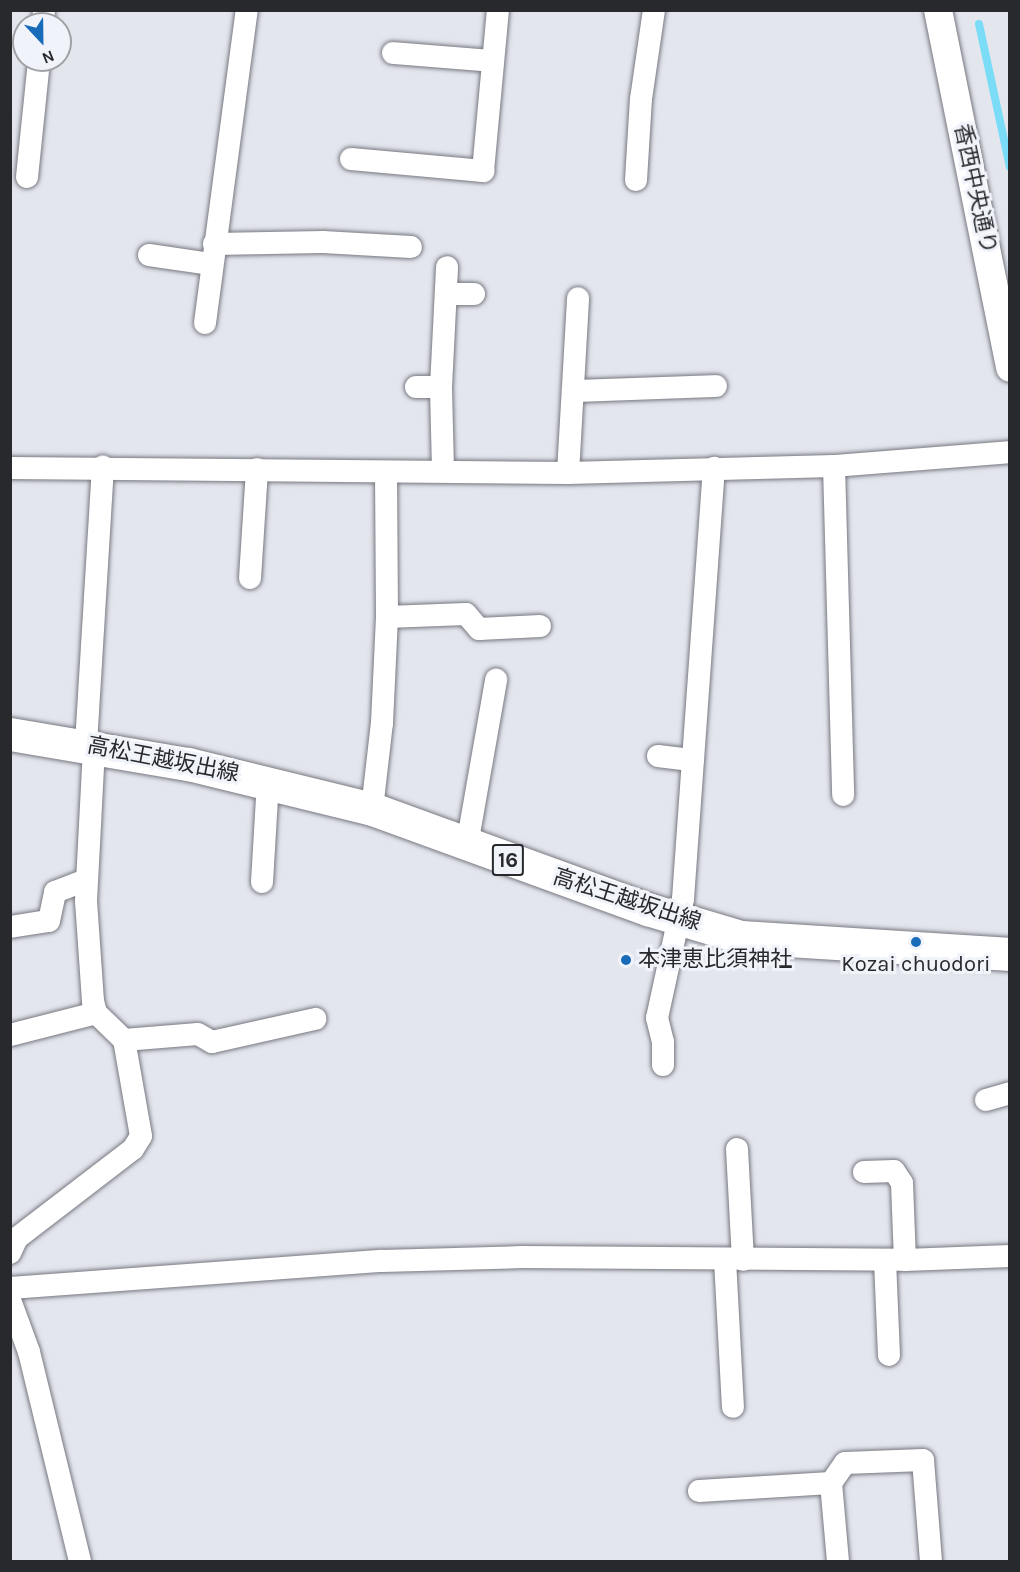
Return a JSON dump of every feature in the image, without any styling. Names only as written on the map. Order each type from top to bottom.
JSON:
[{"type":"main road","name":"高松王越坂出線","points":[[10,734],[90,745],[268,782],[372,809],[467,845],[741,937],[1010,954]]},
{"type":"street","points":[[205,323],[247,10]]},
{"type":"street","points":[[351,159],[483,171],[498,10]]},
{"type":"street","points":[[636,180],[641,99],[654,10]]},
{"type":"street","name":"香西中央通り","points":[[938,10],[1004,306],[1010,368]]},
{"type":"street","points":[[393,53],[493,61]]},
{"type":"street","points":[[27,177],[38,72]]},
{"type":"street","points":[[148,255],[213,254],[323,242],[411,247]]},
{"type":"street","points":[[442,470],[441,387],[447,267]]},
{"type":"street","points":[[447,294],[474,294]]},
{"type":"street","points":[[568,473],[578,298]]},
{"type":"street","points":[[573,392],[716,386]]},
{"type":"street","points":[[416,387],[441,387]]},
{"type":"street","points":[[10,468],[103,467],[386,472],[442,470],[568,473],[834,465],[1010,452]]},
{"type":"street","points":[[834,465],[843,795]]},
{"type":"street","points":[[10,1253],[17,1238],[133,1149],[141,1136],[124,1040],[96,1013],[86,924],[90,745],[103,467]]},
{"type":"street","points":[[663,1065],[663,1042],[657,1018],[679,918],[714,468]]},
{"type":"street","points":[[250,578],[257,469]]},
{"type":"street","points":[[372,809],[382,723],[387,617],[386,472]]},
{"type":"street","points":[[387,617],[466,614],[479,629],[540,626]]},
{"type":"street","points":[[467,845],[496,680]]},
{"type":"street","points":[[658,756],[693,760]]},
{"type":"street","points":[[262,882],[268,782]]},
{"type":"street","points":[[10,927],[49,921],[55,892],[87,880]]},
{"type":"street","points":[[10,1035],[96,1013]]},
{"type":"street","points":[[124,1040],[198,1034],[212,1042],[315,1019]]},
{"type":"street","points":[[986,1100],[1010,1094]]},
{"type":"street","points":[[733,1407],[734,1260],[738,1149]]},
{"type":"street","points":[[864,1172],[894,1171],[902,1183],[889,1355]]},
{"type":"street","points":[[10,1288],[382,1261],[522,1257],[895,1260],[1010,1256]]},
{"type":"street","points":[[10,1300],[29,1352],[80,1562]]},
{"type":"street","points":[[838,1562],[831,1483],[845,1463],[923,1460],[931,1562]]},
{"type":"street","points":[[699,1491],[831,1483]]},
{"type":"waterway","points":[[979,24],[1010,167]]},
{"type":"place","name":"Kozai chuodori","points":[[916,942]]},
{"type":"place","name":"本津恵比須神社","points":[[626,960]]}]
